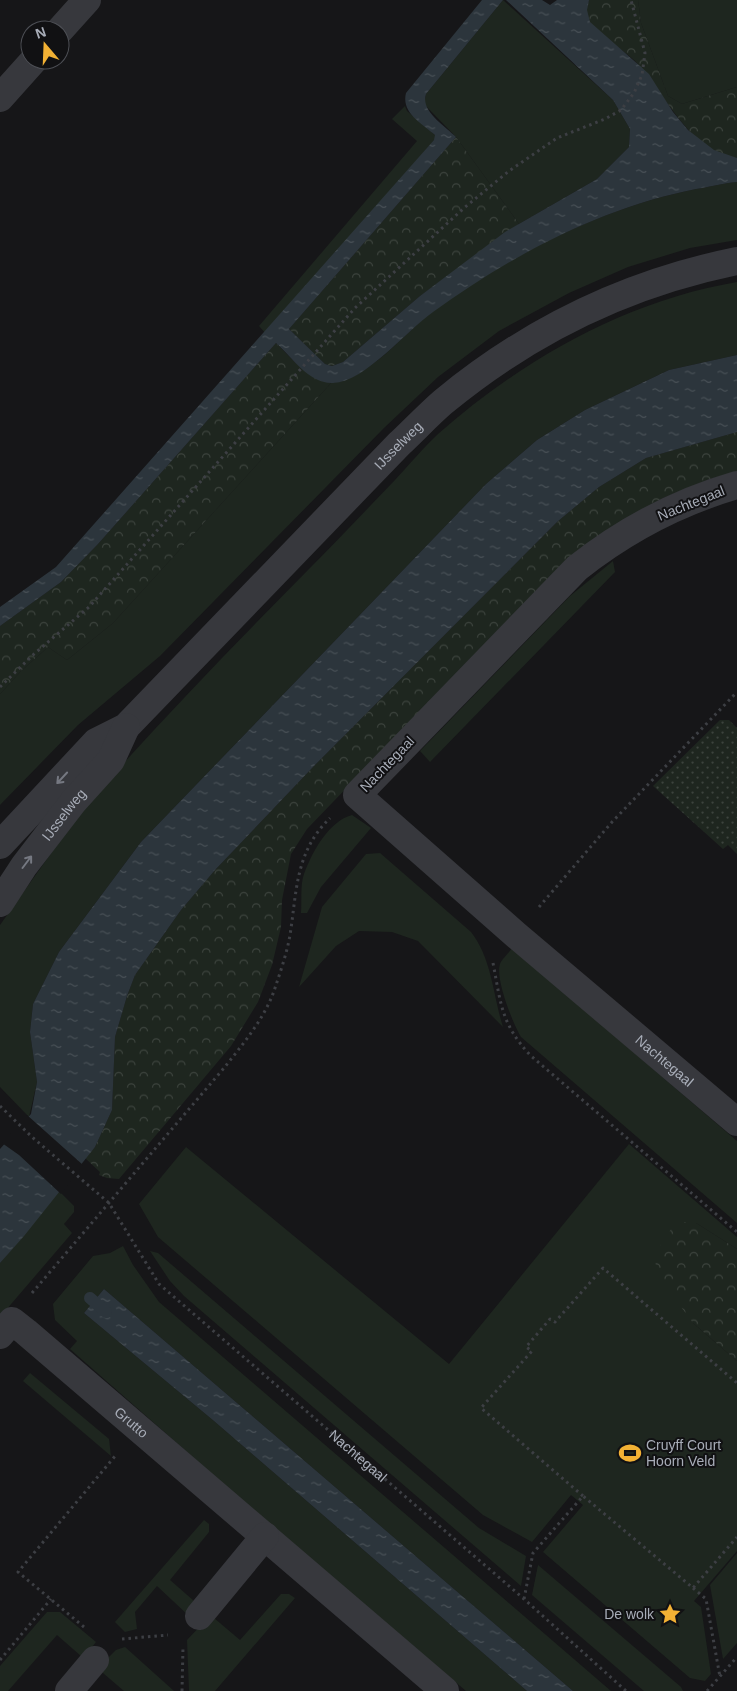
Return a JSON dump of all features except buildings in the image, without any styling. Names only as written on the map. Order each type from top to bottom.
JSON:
[{"type":"street","points":[[69,20],[87,0]]},
{"type":"street","points":[[0,98],[25,70]]},
{"type":"street","name":"IJsselweg","points":[[0,845],[96,742],[126,727],[399,444],[442,403],[526,342],[594,305],[666,278],[737,261]]},
{"type":"street","name":"Nachtegaal","points":[[737,485],[719,490],[657,516],[606,546],[577,568],[357,795],[516,935],[737,1122]]},
{"type":"street","name":"IJsselweg","points":[[0,902],[24,866],[74,801],[111,760],[126,727]]},
{"type":"street","name":"Grutto","points":[[0,1335],[12,1321],[445,1691]]},
{"type":"street","points":[[191,1625],[265,1536]]},
{"type":"street","points":[[69,1691],[100,1653]]},
{"type":"path","points":[[0,687],[34,654],[89,607],[354,308],[464,208],[508,171],[557,138],[606,119],[621,110],[634,94],[642,75],[645,53],[631,0]]},
{"type":"path","points":[[516,935],[612,822],[737,692]]},
{"type":"path","points":[[42,1281],[224,1068],[253,1031],[274,992],[290,937],[296,882],[303,855],[322,826]]},
{"type":"path","points":[[492,960],[503,1016],[514,1037],[531,1056],[737,1232]]},
{"type":"path","name":"Nachtegaal","points":[[0,1106],[32,1137],[91,1185],[109,1203],[159,1284],[524,1599],[626,1691]]},
{"type":"path","points":[[720,1677],[706,1599],[481,1408],[532,1351],[526,1347],[550,1319],[555,1322],[603,1268],[737,1383]]},
{"type":"path","points":[[139,1428],[18,1572],[51,1599],[100,1653],[110,1640],[191,1625],[182,1691]]},
{"type":"path","points":[[524,1599],[533,1552],[583,1496]]},
{"type":"path","points":[[693,1588],[737,1537]]},
{"type":"path","points":[[0,1660],[51,1599]]},
{"type":"path","points":[[707,1691],[737,1657]]},
{"type":"green space","points":[[503,0],[613,100],[630,129],[629,147],[597,179],[519,224],[456,137],[424,104],[426,94]]},
{"type":"green space","points":[[589,0],[638,0],[641,23],[668,96],[682,104],[737,87],[737,158],[721,154],[706,146],[692,133],[634,60],[594,27],[587,14]]},
{"type":"green space","points":[[638,0],[737,0],[737,87],[682,104],[668,96],[641,23]]},
{"type":"green space","points":[[405,106],[407,111],[435,135],[435,139],[267,335],[259,326],[417,141],[392,119]]},
{"type":"green space","points":[[456,137],[519,224],[420,296],[343,362],[332,366],[325,364],[289,329]]},
{"type":"green space","points":[[737,182],[737,240],[690,248],[628,267],[569,293],[499,331],[438,377],[384,428],[160,656],[78,725],[0,805],[0,694],[21,671],[48,647],[67,660],[113,623],[331,383],[345,380],[372,365],[421,321],[462,291],[492,271],[557,236],[591,221],[661,197]]},
{"type":"green space","points":[[737,282],[737,355],[669,370],[585,410],[537,440],[486,484],[141,842],[59,952],[33,1004],[30,1032],[37,1082],[29,1117],[0,1087],[0,925],[52,852],[61,834],[213,667],[395,480],[432,439],[470,407],[540,358],[577,337],[615,319],[655,303],[695,291]]},
{"type":"green space","points":[[276,343],[294,362],[308,373],[331,383],[113,623],[67,660],[48,647],[21,671],[0,694],[0,626],[61,582],[98,544]]},
{"type":"green space","points":[[737,432],[737,472],[710,479],[663,498],[619,523],[458,672],[307,829],[291,854],[282,900],[281,927],[272,965],[258,1002],[231,1046],[119,1179],[99,1175],[100,1172],[85,1158],[95,1147],[112,1110],[115,1037],[127,996],[135,975],[181,910],[215,870],[314,766],[557,522],[599,487],[646,458]]},
{"type":"green space","points":[[613,561],[615,572],[430,762],[420,751],[570,596]]},
{"type":"green space","points":[[720,720],[729,720],[737,728],[737,854],[728,845],[723,849],[653,786]]},
{"type":"green space","points":[[352,815],[371,828],[321,887],[307,913],[301,913],[303,878],[307,865],[322,838],[336,824]]},
{"type":"green space","points":[[380,853],[471,932],[488,965],[503,1027],[418,941],[392,932],[359,931],[336,946],[299,987],[322,907],[366,854]]},
{"type":"green space","points":[[512,948],[737,1141],[737,1223],[521,1037],[502,990],[499,971],[502,960]]},
{"type":"green space","points":[[629,1144],[737,1237],[737,1249],[696,1223],[693,1323],[737,1361],[737,1551],[694,1601],[701,1607],[711,1674],[705,1681],[690,1678],[543,1552],[583,1505],[571,1495],[532,1542],[483,1515],[158,1237],[139,1204],[186,1147],[449,1364]]},
{"type":"green space","points":[[59,1191],[74,1206],[74,1212],[64,1224],[72,1233],[0,1317],[0,1263]]},
{"type":"green space","points":[[684,1222],[696,1223],[737,1249],[737,1361],[693,1323],[657,1275],[655,1258],[662,1242],[674,1225]]},
{"type":"green space","points":[[123,1246],[133,1265],[159,1302],[611,1691],[573,1691],[104,1289],[84,1313],[214,1421],[527,1691],[466,1691],[262,1518],[70,1349],[77,1341],[55,1320],[53,1304],[93,1256],[110,1253]]},
{"type":"green space","points":[[150,1251],[158,1253],[479,1528],[526,1556],[521,1586],[184,1296],[170,1281]]},
{"type":"green space","points":[[30,1373],[109,1439],[111,1456],[23,1381]]},
{"type":"green space","points":[[204,1520],[209,1524],[209,1532],[170,1580],[194,1601],[194,1609],[188,1615],[157,1586],[135,1612],[137,1629],[125,1632],[115,1622]]},
{"type":"green space","points":[[737,1553],[737,1643],[723,1659],[710,1585]]},
{"type":"green space","points":[[538,1565],[681,1687],[683,1691],[644,1691],[532,1595]]},
{"type":"green space","points":[[281,1594],[289,1594],[295,1598],[215,1691],[189,1691],[187,1640],[206,1620],[214,1618],[240,1640]]},
{"type":"green space","points":[[47,1612],[60,1612],[96,1642],[88,1652],[81,1656],[57,1635],[8,1691],[0,1691],[0,1666]]},
{"type":"green space","points":[[125,1647],[174,1691],[124,1691],[103,1673],[101,1665],[116,1650]]},
{"type":"water","points":[[482,0],[503,0],[426,94],[425,100],[430,112],[456,137],[289,329],[325,364],[332,366],[343,362],[420,296],[505,232],[597,179],[629,147],[630,129],[613,100],[506,0],[542,0],[550,5],[557,0],[589,0],[587,10],[590,22],[649,74],[673,112],[688,130],[714,150],[737,158],[737,182],[660,197],[591,221],[558,236],[494,271],[463,291],[422,320],[372,365],[345,380],[333,383],[316,379],[301,369],[276,343],[98,544],[61,582],[0,626],[0,607],[56,567],[434,140],[435,135],[410,112],[405,100],[406,93]]},
{"type":"water","points":[[737,355],[737,432],[646,458],[599,487],[557,522],[314,766],[215,870],[181,910],[135,975],[127,996],[115,1037],[112,1110],[95,1147],[0,1263],[0,1149],[31,1114],[37,1082],[30,1032],[33,1004],[59,952],[141,842],[486,484],[537,440],[585,410],[669,370]]},
{"type":"water","points":[[104,1289],[573,1691],[527,1691],[214,1421],[84,1313]]},
{"type":"pier","points":[[27,1115],[83,1165],[61,1194],[19,1155],[2,1143]]},
{"type":"waterway","points":[[90,1298],[106,1312]]},
{"type":"place","name":"Cruyff Court Hoorn Veld","points":[[630,1453]]},
{"type":"place","name":"De wolk","points":[[670,1614]]}]
